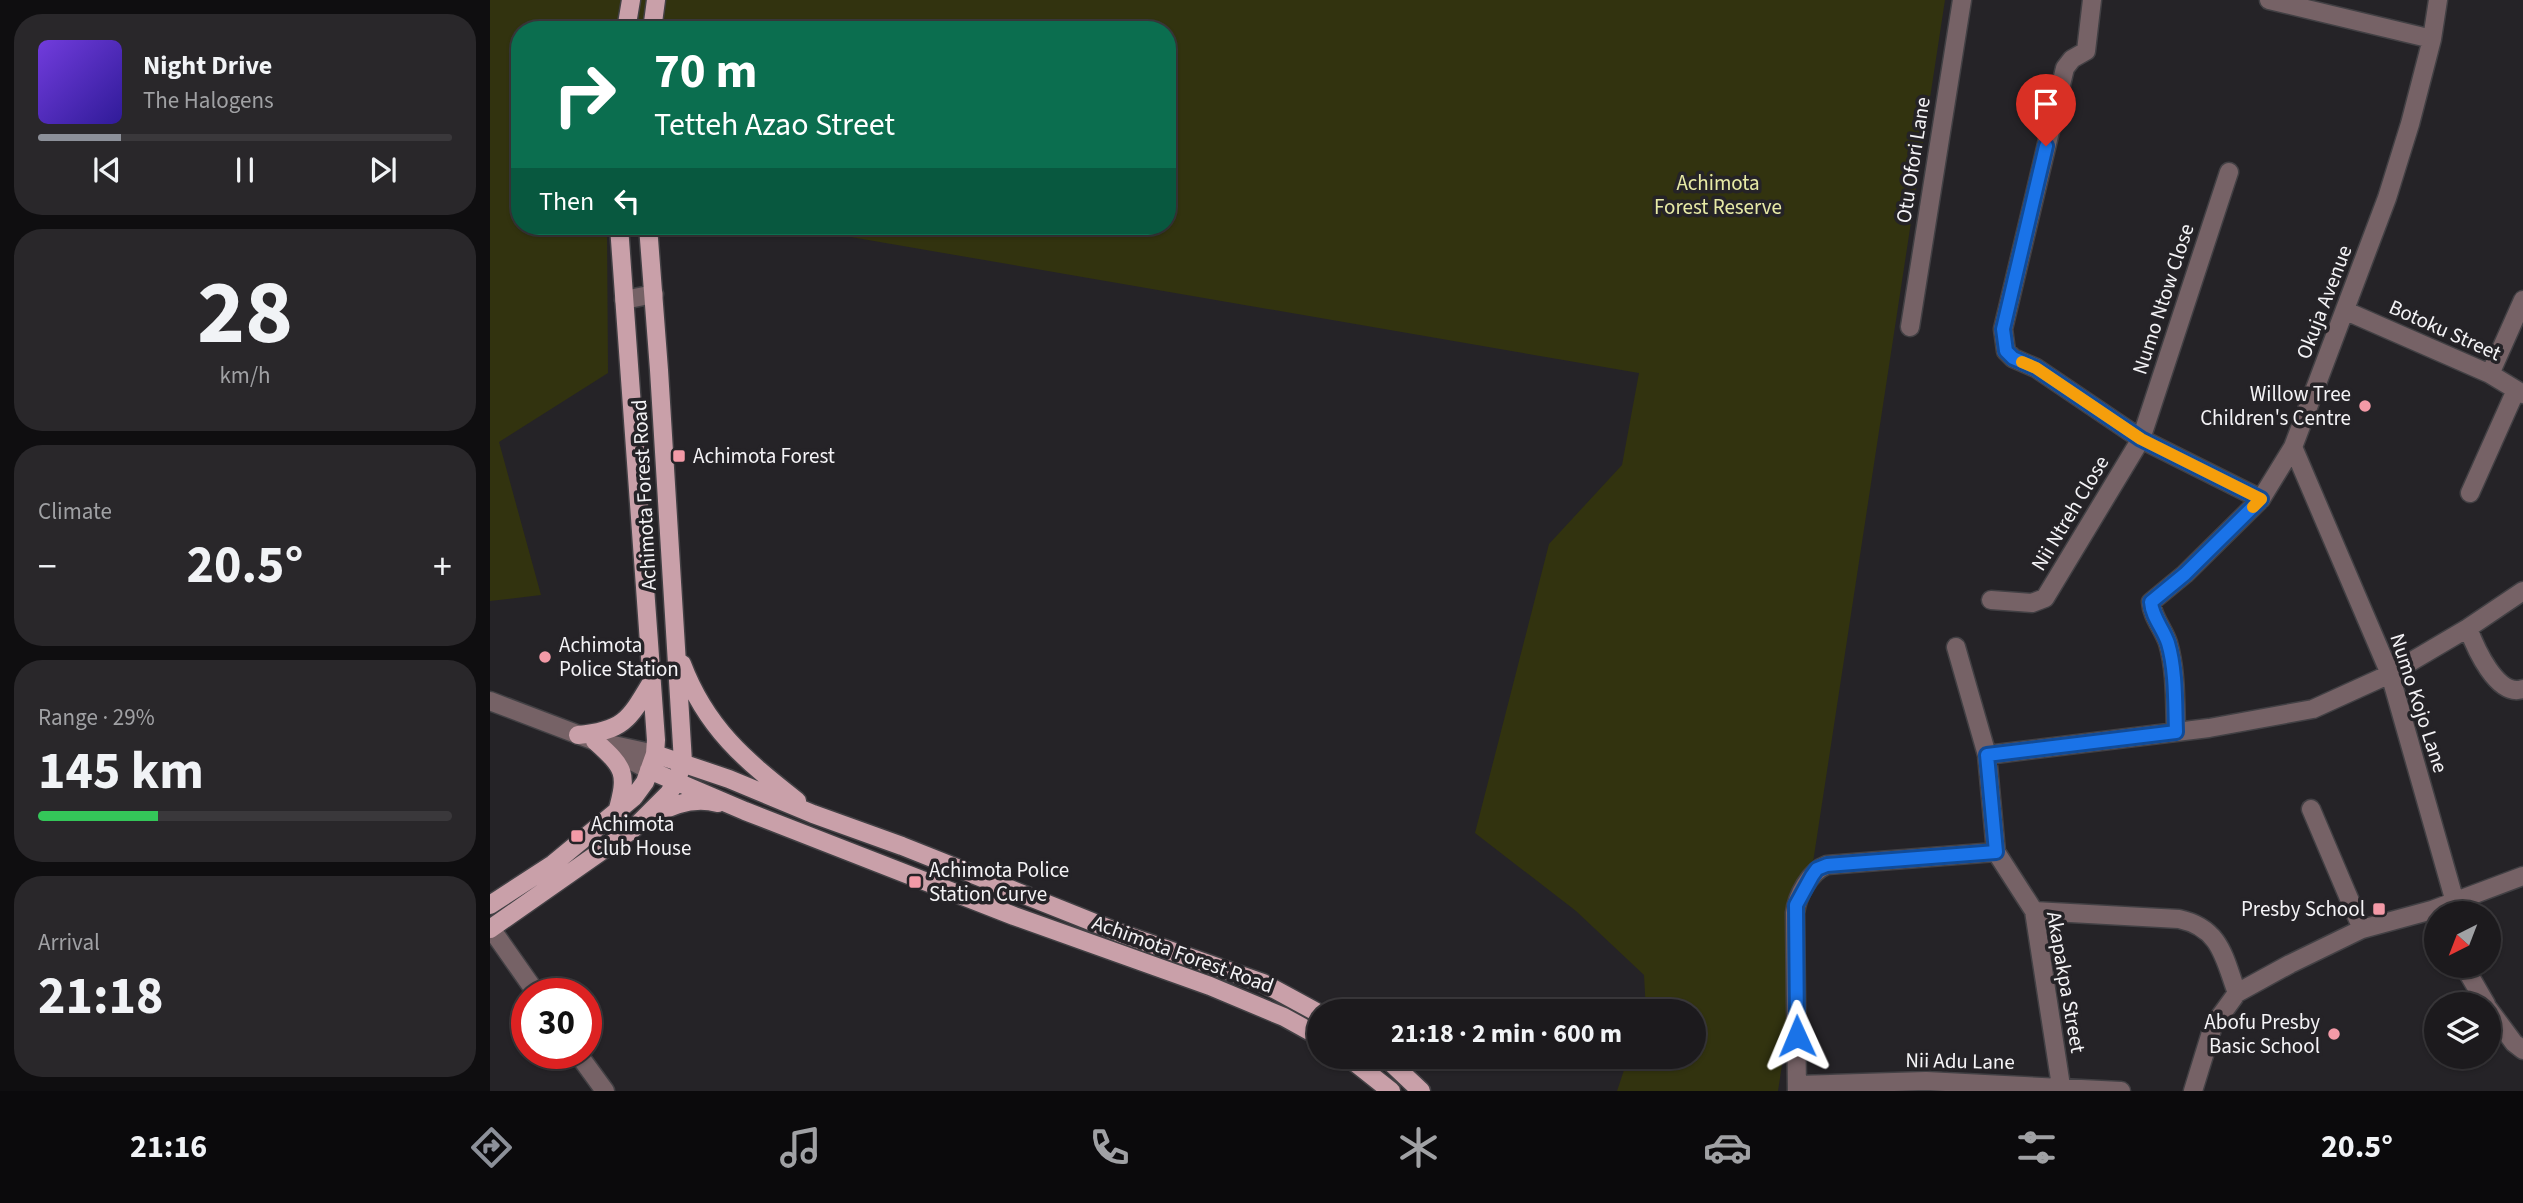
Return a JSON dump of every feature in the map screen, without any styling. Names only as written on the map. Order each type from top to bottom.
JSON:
[{"type":"main road","points":[[628,21],[631,0]]},
{"type":"main road","points":[[653,21],[656,0]]},
{"type":"main road","name":"Achimota Forest Road","points":[[620,235],[656,740],[652,762]]},
{"type":"main road","name":"Achimota Forest Road","points":[[649,235],[683,762],[677,780]]},
{"type":"main road","points":[[675,646],[700,706],[716,729],[756,769],[813,814]]},
{"type":"main road","points":[[586,738],[624,722],[651,683]]},
{"type":"main road","points":[[586,738],[614,758],[621,769],[624,785],[617,812]]},
{"type":"main road","points":[[490,905],[552,864],[634,797],[645,782],[652,762]]},
{"type":"main road","name":"Achimota Forest Road","points":[[652,762],[683,762],[1120,933],[1263,983],[1307,1007]]},
{"type":"main road","name":"Achimota Forest Road","points":[[652,762],[677,780],[745,811],[1014,916],[1210,986],[1284,1017],[1307,1030]]},
{"type":"main road","points":[[633,829],[660,804],[677,780]]},
{"type":"main road","points":[[490,928],[665,809],[711,801],[745,811]]},
{"type":"main road","points":[[1363,1069],[1391,1091]]},
{"type":"main road","points":[[1397,1069],[1420,1091]]},
{"type":"street","name":"Otu Ofori Lane","points":[[1910,327],[1962,0]]},
{"type":"street","points":[[2092,0],[2086,51],[2071,59],[2065,68],[2003,329],[2006,351],[2013,358],[2036,368],[2141,439],[2261,499]]},
{"type":"street","points":[[2269,0],[2432,39]]},
{"type":"street","name":"Okuja Avenue","points":[[2176,732],[2168,645],[2160,624],[2152,613],[2151,602],[2185,574],[2261,499],[2293,447],[2346,311],[2407,137],[2432,39],[2438,0]]},
{"type":"street","name":"Numo Ntow Close","points":[[2141,439],[2229,173]]},
{"type":"street","points":[[624,300],[654,293]]},
{"type":"street","points":[[2490,374],[2523,300]]},
{"type":"street","name":"Botoku Street","points":[[2346,311],[2490,374],[2519,392]]},
{"type":"street","points":[[2470,493],[2519,392]]},
{"type":"street","name":"Nii Ntreh Close","points":[[1991,600],[2032,603],[2045,598],[2141,439]]},
{"type":"street","name":"Numo Kojo Lane","points":[[2293,447],[2390,674],[2455,901]]},
{"type":"street","points":[[1987,755],[2209,728],[2313,709],[2390,674],[2523,592]]},
{"type":"street","points":[[2468,628],[2479,657],[2493,674],[2509,689],[2523,689]]},
{"type":"street","name":"Akapakpa Street","points":[[1956,648],[1987,755],[1996,852],[2034,911],[2061,1086]]},
{"type":"street","points":[[490,701],[652,762]]},
{"type":"street","points":[[2311,809],[2362,929]]},
{"type":"street","points":[[1797,1088],[1795,913],[1803,891],[1817,869],[1827,865],[1996,852]]},
{"type":"street","points":[[2458,901],[2523,876]]},
{"type":"street","points":[[2034,911],[2196,922],[2218,943],[2237,993]]},
{"type":"street","points":[[2193,1091],[2213,1026],[2237,993],[2362,929],[2424,916]]},
{"type":"street","points":[[490,928],[526,978]]},
{"type":"street","points":[[2501,1025],[2523,1050]]},
{"type":"street","points":[[589,1069],[605,1091]]},
{"type":"street","name":"Nii Adu Lane","points":[[1797,1088],[1926,1081],[2122,1091]]},
{"type":"green space","name":"Achimota Forest Reserve","points":[[490,0],[1945,0],[1778,1091],[1617,1091],[1624,1069],[1706,1069],[1706,999],[1645,999],[1644,975],[1576,911],[1475,833],[1549,544],[1622,465],[1639,373],[839,235],[1176,235],[1176,21],[511,21],[511,235],[607,235],[608,373],[499,442],[541,595],[490,601]]},
{"type":"slow traffic","points":[[2022,362],[2036,368],[2141,439],[2261,499],[2253,507]]},
{"type":"place","name":"Willow Tree Children's Centre","points":[[2365,406]]},
{"type":"place","name":"Achimota Forest","points":[[679,456]]},
{"type":"place","name":"Achimota Police Station","points":[[545,657]]},
{"type":"place","name":"Achimota Club House","points":[[577,836]]},
{"type":"place","name":"Achimota Police Station Curve","points":[[915,882]]},
{"type":"place","name":"Presby School","points":[[2379,909]]},
{"type":"place","name":"Abofu Presby Basic School","points":[[2334,1034]]},
{"type":"route","points":[[1797,1036],[1795,913],[1796,905],[1817,869],[1827,865],[1996,852],[1987,755],[2176,732],[2168,645],[2160,624],[2152,613],[2151,602],[2185,574],[2261,499],[2141,439],[2036,368],[2013,358],[2006,351],[2003,329],[2046,146]]}]
